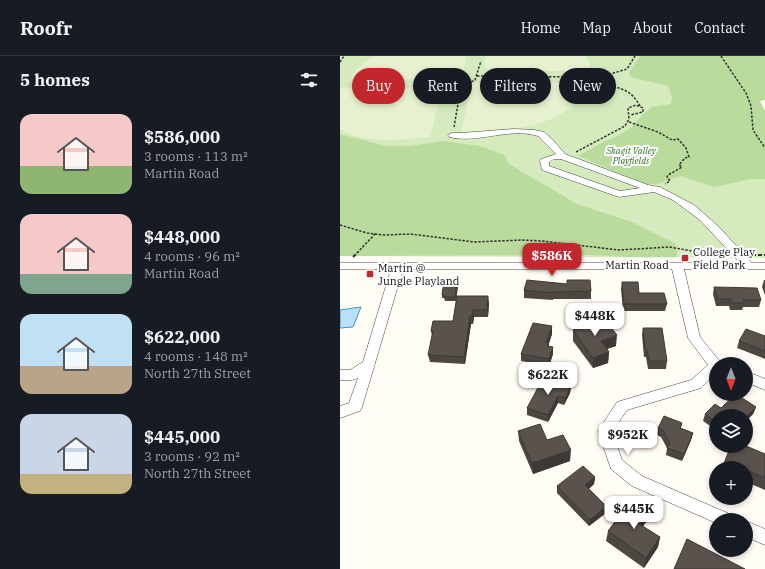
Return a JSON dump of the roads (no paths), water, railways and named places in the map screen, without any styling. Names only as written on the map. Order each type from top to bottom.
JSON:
[{"type":"street","points":[[452,135],[461,136],[522,131],[539,133],[551,141],[564,157]]},
{"type":"street","points":[[657,189],[619,194],[545,168],[544,161],[552,157],[564,157],[645,187],[657,189],[675,196],[709,222],[749,266]]},
{"type":"street","points":[[677,265],[694,338],[709,357]]},
{"type":"street","name":"Martin Road","points":[[340,266],[765,266]]},
{"type":"street","points":[[340,412],[355,406],[369,365],[398,266]]},
{"type":"street","points":[[340,375],[352,375],[369,365]]},
{"type":"street","points":[[709,372],[696,384],[622,406],[605,431],[616,464],[637,481],[710,513]]},
{"type":"street","points":[[753,379],[765,385]]},
{"type":"street","points":[[753,532],[765,537]]},
{"type":"water","points":[[361,307],[353,327],[340,328],[340,310]]},
{"type":"place","name":"College Play Field Park","points":[[685,258]]},
{"type":"place","name":"Martin @ Jungle Playland","points":[[370,274]]},
{"type":"park label","name":"Skagit Valley Playfields","points":[[631,156]]}]
